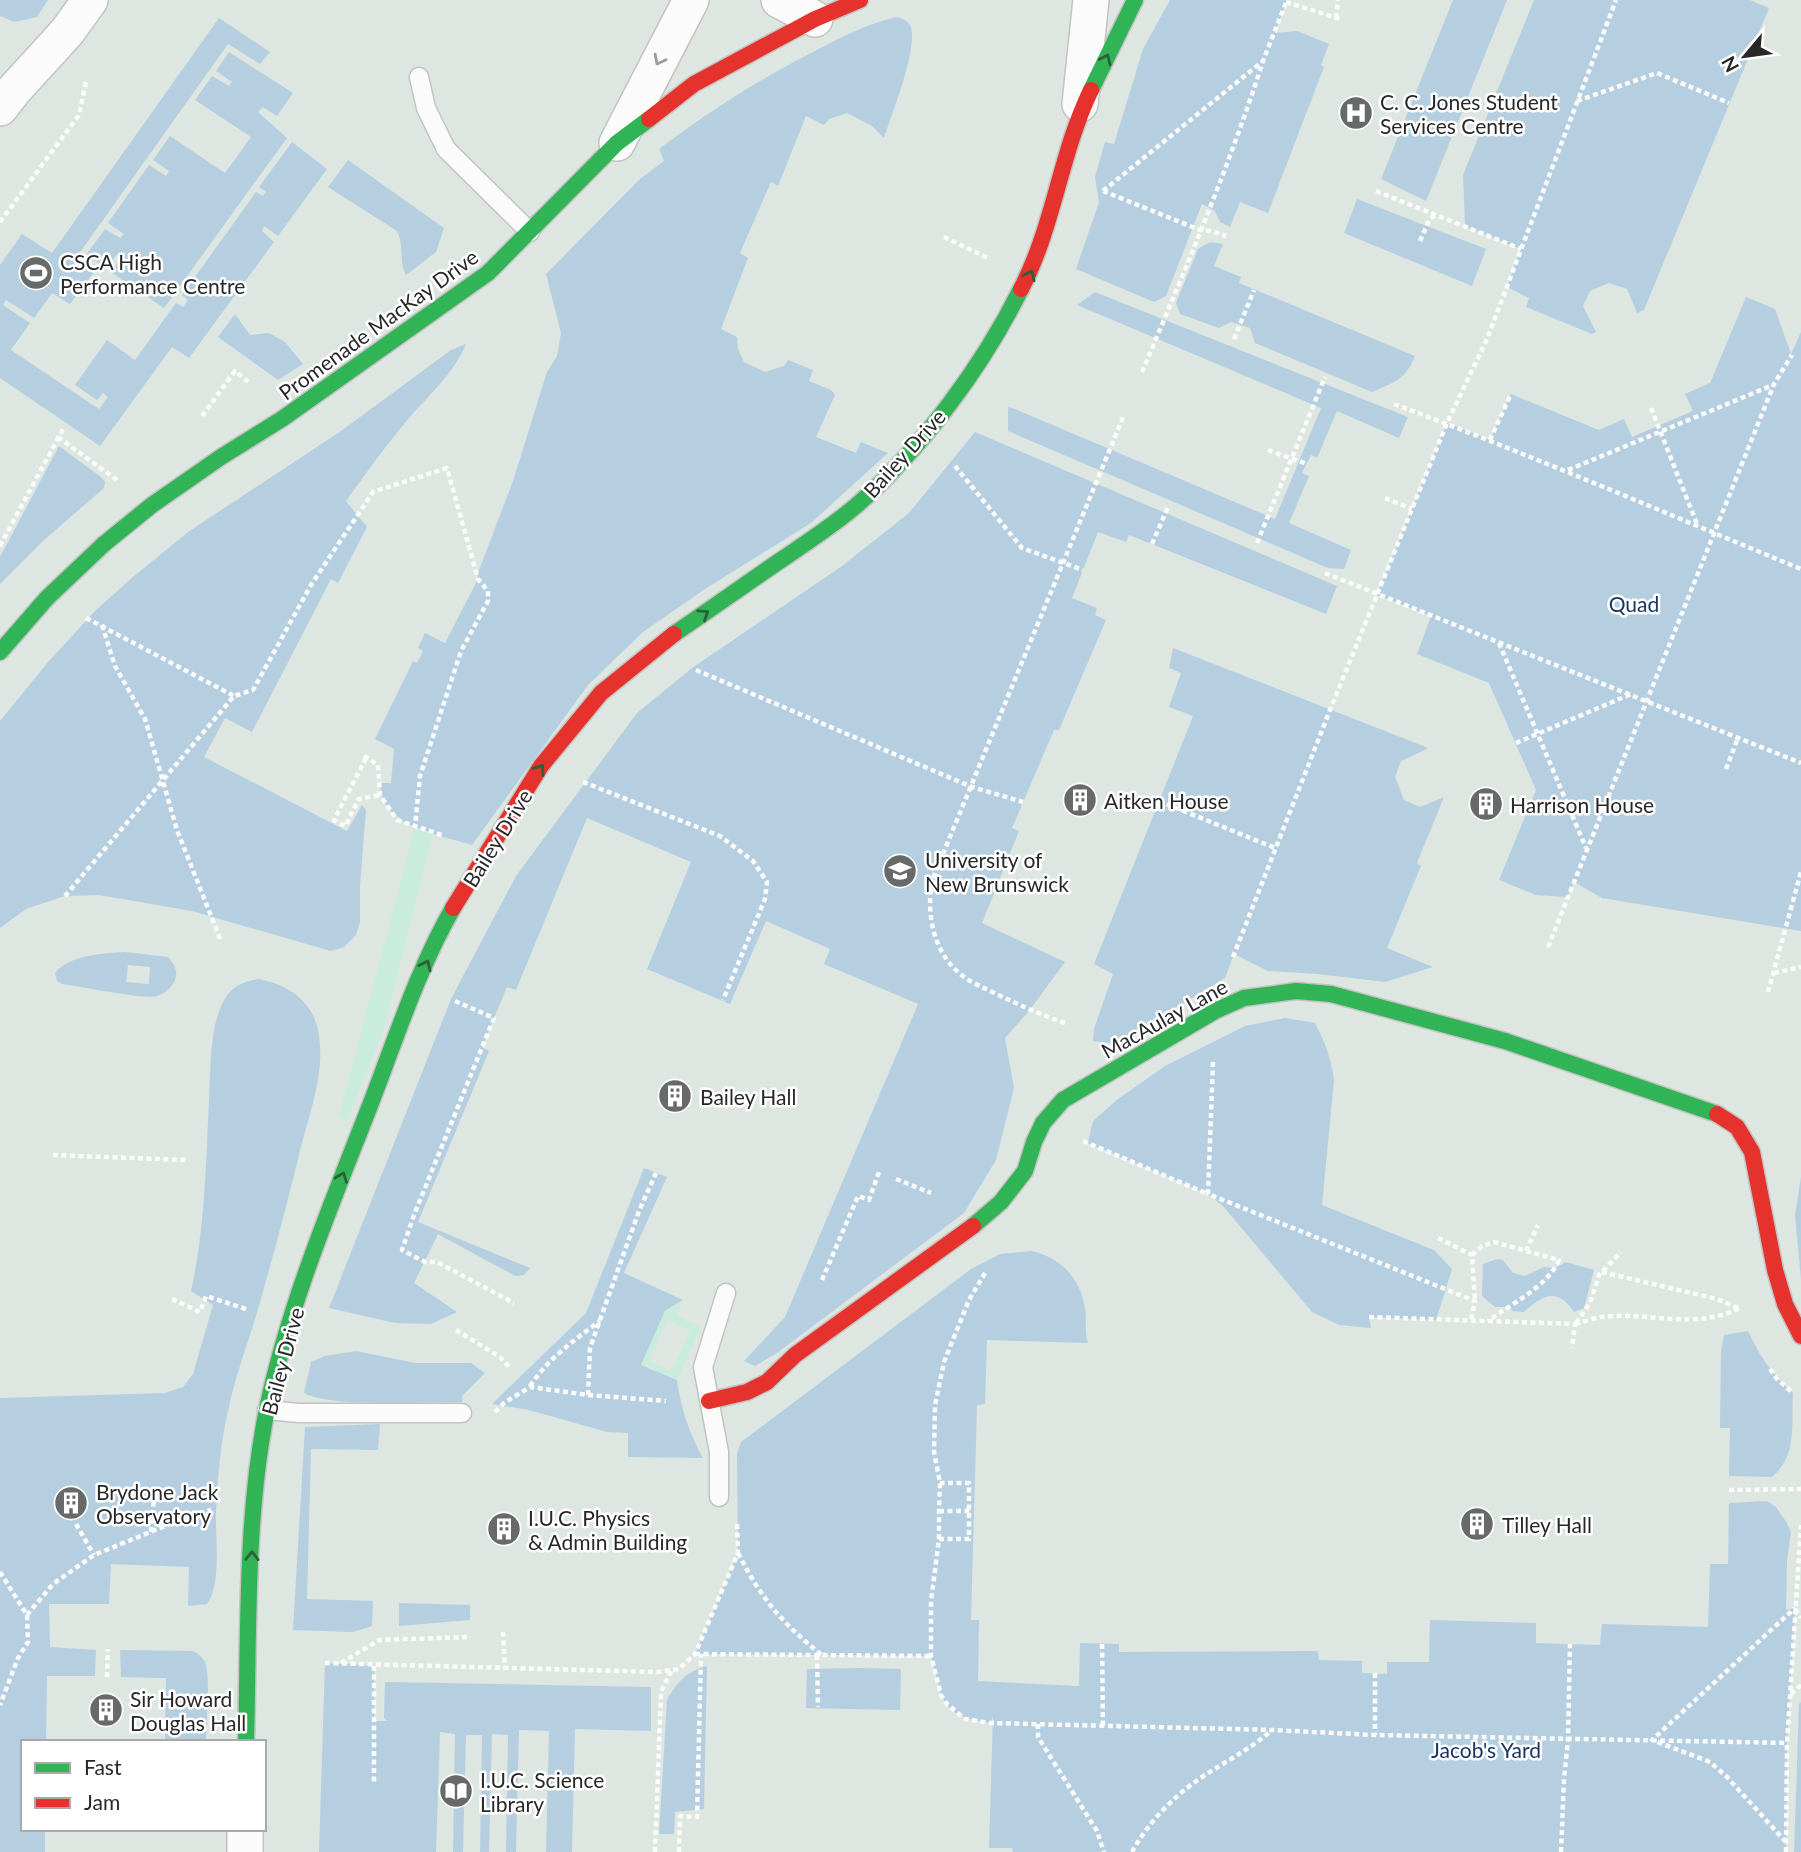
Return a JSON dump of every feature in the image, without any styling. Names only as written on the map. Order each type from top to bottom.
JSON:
[{"type":"street","points":[[5,92],[68,32],[90,0]]},
{"type":"street","points":[[617,143],[691,0]]},
{"type":"street","points":[[779,0],[815,19]]},
{"type":"street","name":"Promenade MacKay Drive","points":[[0,652],[47,598],[104,544],[152,505],[437,312],[488,273],[617,143],[694,84],[815,19],[860,0]]},
{"type":"street","name":"Bailey Drive","points":[[246,1740],[253,1510],[267,1410],[288,1330],[317,1240],[414,991],[448,917],[541,766],[601,693],[661,643],[856,506],[896,469],[929,430],[998,335],[1037,259],[1078,117],[1091,0]]},
{"type":"street","name":"Bailey Drive","points":[[1078,117],[1135,0]]},
{"type":"street","name":"MacAulay Lane","points":[[709,1401],[732,1398],[755,1390],[776,1377],[795,1355],[985,1217],[1002,1202],[1025,1171],[1043,1123],[1063,1100],[1215,1010],[1244,998],[1296,991],[1331,994],[1505,1041],[1706,1109],[1734,1124],[1747,1139],[1757,1173],[1774,1271],[1782,1299],[1801,1336]]},
{"type":"street","points":[[245,1831],[245,1852]]},
{"type":"lane","points":[[419,77],[426,108],[446,149],[530,232]]},
{"type":"lane","points":[[719,1497],[719,1452],[703,1367],[726,1293]]},
{"type":"lane","points":[[267,1410],[299,1413],[462,1413]]},
{"type":"path","points":[[1142,372],[1200,230],[1286,1],[1338,18],[1338,0]]},
{"type":"path","points":[[1230,966],[1447,423],[1487,339],[1616,0]]},
{"type":"path","points":[[1103,191],[1263,61]]},
{"type":"path","points":[[1576,101],[1657,72],[1729,103]]},
{"type":"path","points":[[0,222],[79,115],[86,82]]},
{"type":"path","points":[[1095,188],[1200,230],[1226,236]]},
{"type":"path","points":[[1376,191],[1521,249]]},
{"type":"path","points":[[1420,241],[1430,218],[1438,215]]},
{"type":"path","points":[[944,237],[996,262]]},
{"type":"path","points":[[1234,339],[1254,290]]},
{"type":"path","points":[[1548,947],[1774,384],[1791,355]]},
{"type":"path","points":[[199,420],[235,371],[248,382]]},
{"type":"path","points":[[1258,543],[1325,377]]},
{"type":"path","points":[[1567,470],[1774,384]]},
{"type":"path","points":[[1490,440],[1511,394]]},
{"type":"path","points":[[1394,404],[1567,470],[1801,569]]},
{"type":"path","points":[[1651,408],[1698,525]]},
{"type":"path","points":[[1065,1023],[1029,1011],[964,977],[945,957],[937,941],[931,924],[930,892],[933,878],[1124,415]]},
{"type":"path","points":[[0,546],[63,429]]},
{"type":"path","points":[[58,437],[106,472]]},
{"type":"path","points":[[1268,450],[1307,464]]},
{"type":"path","points":[[951,462],[1022,548],[1083,570]]},
{"type":"path","points":[[65,896],[234,696],[253,690],[311,585],[373,492],[447,468],[478,579],[488,591],[488,601],[461,651],[419,776],[415,827],[397,820],[380,795],[378,765],[365,757],[334,820],[345,825],[359,799],[380,795]]},
{"type":"path","points":[[1385,498],[1412,509]]},
{"type":"path","points":[[1152,544],[1168,507]]},
{"type":"path","points":[[1325,573],[1801,763]]},
{"type":"path","points":[[221,940],[177,830],[145,719],[115,666],[102,625],[234,696]]},
{"type":"path","points":[[1498,643],[1586,849]]},
{"type":"path","points":[[692,668],[972,787],[1023,802]]},
{"type":"path","points":[[1516,743],[1631,694]]},
{"type":"path","points":[[1726,769],[1738,738]]},
{"type":"path","points":[[582,782],[720,836],[753,861],[767,882],[765,899],[723,1000]]},
{"type":"path","points":[[1159,801],[1275,848]]},
{"type":"path","points":[[1768,992],[1801,872]]},
{"type":"path","points":[[1774,973],[1801,967]]},
{"type":"path","points":[[451,999],[494,1018],[414,1214],[402,1250],[425,1262],[437,1262],[514,1303]]},
{"type":"path","points":[[1208,1194],[1213,1051]]},
{"type":"path","points":[[1043,1123],[1208,1194],[1475,1301]]},
{"type":"path","points":[[53,1155],[186,1160]]},
{"type":"path","points":[[818,1291],[853,1205],[858,1196],[869,1200],[879,1172]]},
{"type":"path","points":[[588,1395],[590,1348],[639,1211],[656,1173]]},
{"type":"path","points":[[896,1179],[931,1193]]},
{"type":"path","points":[[985,1217],[1000,1254],[969,1300],[944,1362],[935,1417],[934,1452],[940,1483],[939,1539],[931,1601],[931,1656],[941,1695],[955,1713],[965,1719],[991,1723],[1569,1740],[1787,1743]]},
{"type":"path","points":[[1526,1251],[1538,1225]]},
{"type":"path","points":[[1438,1238],[1472,1255]]},
{"type":"path","points":[[1472,1255],[1482,1246],[1494,1242],[1559,1260],[1539,1284],[1488,1321]]},
{"type":"path","points":[[1572,1348],[1575,1324],[1590,1303],[1602,1272],[1622,1252]]},
{"type":"path","points":[[1471,1321],[1475,1301],[1472,1255]]},
{"type":"path","points":[[1602,1272],[1717,1299],[1739,1308],[1744,1320]]},
{"type":"path","points":[[172,1299],[200,1312],[206,1296],[257,1313]]},
{"type":"path","points":[[1369,1317],[1575,1324],[1601,1317],[1654,1317],[1694,1321],[1725,1315],[1739,1308]]},
{"type":"path","points":[[492,1415],[504,1403],[530,1387],[539,1372],[600,1320]]},
{"type":"path","points":[[456,1330],[500,1357],[510,1368]]},
{"type":"path","points":[[1763,1359],[1777,1379],[1793,1393]]},
{"type":"path","points":[[530,1387],[588,1395],[686,1402],[709,1401]]},
{"type":"path","points":[[939,1539],[969,1539],[971,1511],[969,1483],[940,1483]]},
{"type":"path","points":[[1729,1490],[1801,1489]]},
{"type":"path","points":[[151,1532],[154,1498]]},
{"type":"path","points":[[27,1615],[53,1584],[94,1555],[187,1517],[216,1509]]},
{"type":"path","points":[[939,1511],[971,1511]]},
{"type":"path","points":[[76,1524],[94,1555]]},
{"type":"path","points":[[1786,1852],[1787,1743],[1798,1609],[1801,1525]]},
{"type":"path","points":[[679,1852],[680,1816],[697,1817],[698,1654],[738,1553],[753,1583],[780,1620],[820,1655]]},
{"type":"path","points":[[0,1572],[27,1615],[28,1642],[18,1658],[0,1705]]},
{"type":"path","points":[[1798,1609],[1801,1618]]},
{"type":"path","points":[[1652,1740],[1798,1609]]},
{"type":"path","points":[[503,1632],[505,1669]]},
{"type":"path","points":[[340,1664],[379,1640],[470,1637]]},
{"type":"path","points":[[1102,1644],[1103,1727]]},
{"type":"path","points":[[1562,1852],[1564,1779],[1569,1740],[1570,1644]]},
{"type":"path","points":[[107,1677],[108,1649]]},
{"type":"path","points":[[325,1664],[658,1672],[679,1669],[698,1654],[931,1656]]},
{"type":"path","points":[[818,1707],[820,1655]]},
{"type":"path","points":[[374,1666],[374,1785]]},
{"type":"path","points":[[655,1852],[662,1692],[671,1671]]},
{"type":"path","points":[[1375,1673],[1375,1735]]},
{"type":"path","points":[[1790,1694],[1801,1685]]},
{"type":"path","points":[[1038,1724],[1038,1737],[1097,1831],[1104,1852]]},
{"type":"path","points":[[1132,1852],[1139,1838],[1175,1798],[1198,1780],[1251,1748],[1273,1730]]},
{"type":"path","points":[[1652,1740],[1710,1762],[1786,1842]]},
{"type":"green space","points":[[0,0],[48,0],[37,17],[14,22],[0,16]]},
{"type":"green space","points":[[1170,0],[1287,0],[1275,33],[1297,31],[1329,44],[1321,65],[1324,67],[1268,213],[1240,202],[1230,227],[1220,222],[1215,211],[1202,204],[1166,296],[1154,302],[1076,269],[1099,202],[1095,177],[1105,142],[1114,144],[1143,49]]},
{"type":"green space","points":[[1453,0],[1507,0],[1426,201],[1381,179]]},
{"type":"green space","points":[[1534,0],[1750,0],[1769,8],[1644,310],[1637,313],[1627,289],[1609,283],[1590,291],[1583,306],[1596,332],[1592,334],[1526,307],[1529,298],[1507,287],[1521,249],[1465,226],[1463,175]]},
{"type":"green space","points":[[896,17],[910,25],[911,48],[884,138],[872,126],[847,113],[829,119],[824,125],[806,116],[778,186],[771,182],[740,253],[748,258],[721,329],[737,337],[738,349],[744,362],[765,372],[784,366],[788,360],[813,370],[809,381],[831,390],[835,395],[816,437],[856,453],[861,442],[888,453],[811,523],[705,589],[643,632],[588,685],[472,845],[414,827],[390,810],[383,798],[380,783],[391,783],[394,749],[375,739],[413,661],[417,663],[423,651],[418,648],[425,633],[445,643],[478,579],[513,481],[547,372],[557,356],[561,333],[546,274],[640,179],[664,161],[659,149],[677,135],[734,97],[793,63],[853,32]]},
{"type":"green space","points":[[219,18],[270,52],[260,64],[228,44],[76,258],[95,271],[70,304],[52,293],[34,318],[6,300],[3,305],[30,323],[11,350],[99,409],[108,397],[103,393],[97,400],[75,385],[107,340],[135,360],[176,303],[183,307],[188,300],[182,295],[256,192],[263,196],[266,192],[259,187],[292,142],[327,169],[278,236],[264,226],[262,231],[274,242],[189,358],[172,347],[100,446],[0,378],[0,265],[22,234],[52,253]]},
{"type":"green space","points":[[229,52],[293,93],[277,116],[263,107],[258,112],[287,138],[164,308],[111,272],[121,258],[116,255],[107,268],[86,255],[105,229],[120,238],[124,234],[108,223],[149,165],[166,176],[169,171],[153,160],[170,136],[225,173],[251,137],[195,100],[212,76],[229,86],[232,82],[216,71]]},
{"type":"green space","points":[[348,160],[444,228],[436,252],[406,275],[397,231],[328,187]]},
{"type":"green space","points":[[1357,199],[1486,249],[1472,286],[1344,233]]},
{"type":"green space","points":[[1210,242],[1223,244],[1214,266],[1241,277],[1239,283],[1415,356],[1407,370],[1393,383],[1372,392],[1255,343],[1250,328],[1231,322],[1219,328],[1180,314],[1176,303],[1198,249]]},
{"type":"green space","points":[[1095,292],[1408,417],[1399,438],[1337,411],[1317,458],[1311,455],[1302,473],[1309,476],[1289,523],[1351,550],[1344,569],[1328,568],[1008,431],[1008,407],[1275,519],[1321,408],[1077,305]]},
{"type":"green space","name":"Quad","points":[[1746,297],[1775,309],[1791,354],[1801,332],[1801,931],[1602,898],[1574,882],[1567,897],[1536,895],[1499,880],[1536,790],[1489,683],[1417,654],[1431,616],[1377,595],[1447,423],[1490,440],[1511,394],[1599,430],[1624,419],[1632,437],[1693,411],[1685,394],[1710,383]]},
{"type":"green space","points":[[235,314],[250,335],[269,333],[285,342],[303,364],[278,380],[218,337]]},
{"type":"green space","points":[[466,344],[448,374],[401,428],[346,501],[367,527],[338,583],[331,579],[252,732],[225,718],[204,757],[347,831],[362,805],[366,810],[360,922],[356,935],[344,947],[331,951],[192,911],[99,895],[65,896],[26,909],[0,928],[0,721],[49,661],[96,610],[188,532],[341,431],[451,350]]},
{"type":"green space","points":[[975,432],[1337,586],[1326,614],[1129,535],[1126,542],[1098,532],[1072,598],[1097,608],[1095,615],[1106,620],[1059,730],[1054,730],[1012,828],[1019,831],[982,923],[1065,962],[1029,1011],[1005,1038],[1014,1088],[996,1160],[964,1213],[777,1353],[755,1366],[744,1361],[785,1317],[918,1004],[824,964],[830,949],[766,921],[730,1004],[647,969],[691,862],[587,818],[516,990],[507,987],[482,1047],[489,1051],[418,1222],[530,1268],[524,1275],[515,1276],[438,1234],[414,1283],[457,1312],[431,1324],[395,1323],[329,1308],[451,999],[516,876],[637,713],[692,668],[842,566],[909,513]]},
{"type":"green space","points":[[59,446],[101,477],[105,482],[104,488],[44,540],[0,584],[0,557]]},
{"type":"green space","points":[[1173,648],[1426,747],[1427,749],[1401,761],[1395,777],[1404,800],[1420,807],[1444,797],[1417,863],[1421,866],[1387,948],[1433,967],[1385,982],[1268,971],[1234,954],[1225,978],[1141,1029],[1110,1043],[1093,1041],[1094,1029],[1113,974],[1094,964],[1193,716],[1169,707],[1181,673],[1169,668]]},
{"type":"green space","points":[[125,952],[168,957],[176,969],[174,982],[169,989],[150,997],[62,984],[57,981],[55,973],[69,962],[97,954]],"holes":[[[128,965],[150,967],[149,984],[126,982]]]},
{"type":"green space","points":[[259,979],[270,982],[299,997],[317,1024],[320,1065],[280,1230],[225,1423],[216,1511],[217,1559],[212,1595],[207,1604],[188,1606],[189,1567],[111,1564],[109,1604],[49,1604],[50,1647],[96,1650],[95,1676],[47,1676],[46,1740],[21,1740],[21,1831],[45,1831],[45,1852],[0,1852],[0,1398],[165,1393],[183,1387],[193,1374],[213,1305],[191,1291],[202,1220],[213,1039],[222,1004],[232,990]]},
{"type":"green space","points":[[1285,1018],[1315,1023],[1333,1072],[1322,1205],[1434,1250],[1452,1269],[1436,1320],[1369,1317],[1371,1328],[1339,1325],[1312,1312],[1223,1206],[1208,1194],[1088,1143],[1093,1121],[1118,1099],[1165,1066],[1245,1026]]},
{"type":"green space","points":[[644,1168],[667,1177],[624,1273],[683,1300],[665,1311],[642,1364],[677,1380],[686,1420],[703,1458],[628,1457],[628,1433],[607,1432],[529,1410],[492,1404],[586,1313]]},
{"type":"green space","points":[[1801,1177],[1801,1279],[1795,1215]]},
{"type":"green space","name":"Jacob's Yard","points":[[1031,1251],[1051,1258],[1074,1279],[1083,1298],[1088,1343],[987,1340],[985,1404],[977,1405],[971,1620],[979,1620],[978,1681],[1079,1686],[1080,1643],[1119,1644],[1119,1652],[1318,1651],[1319,1660],[1362,1661],[1362,1673],[1387,1674],[1387,1662],[1429,1662],[1430,1620],[1536,1623],[1536,1643],[1600,1645],[1602,1624],[1708,1627],[1710,1564],[1728,1564],[1729,1503],[1767,1501],[1776,1507],[1791,1532],[1787,1561],[1786,1610],[1795,1608],[1787,1743],[1786,1852],[1013,1852],[1012,1848],[989,1848],[993,1716],[991,1723],[974,1720],[952,1710],[942,1695],[931,1656],[695,1654],[738,1553],[737,1454],[741,1442],[971,1269],[1000,1254]]},
{"type":"green space","points":[[1497,1259],[1503,1260],[1513,1273],[1525,1276],[1544,1267],[1555,1268],[1566,1262],[1594,1270],[1584,1308],[1574,1312],[1562,1299],[1550,1296],[1537,1301],[1524,1312],[1513,1311],[1508,1307],[1495,1307],[1482,1296],[1483,1264]]},
{"type":"green space","points":[[1748,1331],[1767,1365],[1793,1393],[1790,1449],[1772,1477],[1729,1476],[1730,1428],[1720,1428],[1721,1352],[1724,1335]]},
{"type":"green space","points":[[356,1351],[415,1363],[471,1363],[485,1373],[462,1396],[462,1402],[335,1401],[304,1393],[311,1362],[325,1356]]},
{"type":"green space","points":[[380,1424],[378,1450],[311,1449],[307,1599],[373,1601],[372,1626],[353,1632],[293,1630],[305,1427]]},
{"type":"green space","points":[[399,1603],[470,1605],[470,1620],[399,1626]]},
{"type":"green space","points":[[120,1650],[192,1651],[198,1654],[205,1662],[208,1677],[206,1740],[165,1740],[166,1678],[121,1677]]},
{"type":"green space","points":[[325,1663],[374,1666],[374,1721],[387,1721],[384,1718],[385,1682],[651,1687],[651,1731],[575,1729],[572,1852],[546,1852],[549,1731],[519,1730],[516,1852],[506,1852],[508,1735],[492,1734],[489,1852],[480,1852],[482,1735],[466,1735],[463,1852],[453,1852],[455,1734],[440,1732],[436,1852],[319,1852]]},
{"type":"green space","points":[[707,1666],[704,1809],[675,1812],[674,1834],[659,1834],[667,1700],[683,1678]]},
{"type":"green space","points":[[807,1669],[901,1669],[900,1710],[806,1708]]},
{"type":"green space","points":[[1801,1702],[1801,1852],[1794,1852],[1799,1704]]},
{"type":"sand","points":[[415,827],[433,833],[383,1031],[346,1122],[339,1116]]},
{"type":"sand","points":[[683,1300],[677,1315],[701,1327],[677,1380],[641,1365],[665,1311]],"holes":[[[667,1320],[690,1330],[672,1371],[649,1361]]]},
{"type":"traffic: fast","points":[[1091,90],[1135,0]]},
{"type":"traffic: fast","points":[[0,652],[47,598],[104,544],[152,505],[282,419],[488,273],[617,143],[649,119]]},
{"type":"traffic: fast","points":[[674,634],[831,526],[881,482],[928,432],[949,404],[988,348],[1021,289]]},
{"type":"traffic: fast","points":[[246,1740],[251,1533],[260,1450],[276,1370],[299,1292],[327,1216],[418,979],[453,908]]},
{"type":"traffic: fast","points":[[973,1226],[1001,1202],[1025,1171],[1043,1123],[1063,1100],[1215,1011],[1244,998],[1296,991],[1331,994],[1505,1041],[1717,1114]]},
{"type":"traffic: jam","points":[[649,119],[694,84],[815,19],[860,0]]},
{"type":"traffic: jam","points":[[1021,289],[1042,240],[1080,114],[1091,90]]},
{"type":"traffic: jam","points":[[453,908],[541,766],[601,693],[674,634]]},
{"type":"traffic: jam","points":[[1717,1114],[1737,1127],[1752,1152],[1775,1270],[1785,1304],[1801,1336]]},
{"type":"traffic: jam","points":[[709,1401],[747,1392],[767,1382],[795,1355],[973,1226]]},
{"type":"place","name":"C. C. Jones Student Services Centre","points":[[1356,113]]},
{"type":"place","name":"CSCA High Performance Centre","points":[[36,273]]},
{"type":"place","name":"Aitken House","points":[[1080,800]]},
{"type":"place","name":"Harrison House","points":[[1486,804]]},
{"type":"place","name":"University of New Brunswick","points":[[900,871]]},
{"type":"place","name":"Bailey Hall","points":[[675,1096]]},
{"type":"place","name":"Brydone Jack Observatory","points":[[71,1503]]},
{"type":"place","name":"Tilley Hall","points":[[1477,1524]]},
{"type":"place","name":"I.U.C. Physics & Admin Building","points":[[504,1529]]},
{"type":"place","name":"Sir Howard Douglas Hall","points":[[106,1710]]},
{"type":"place","name":"I.U.C. Science Library","points":[[456,1791]]}]
